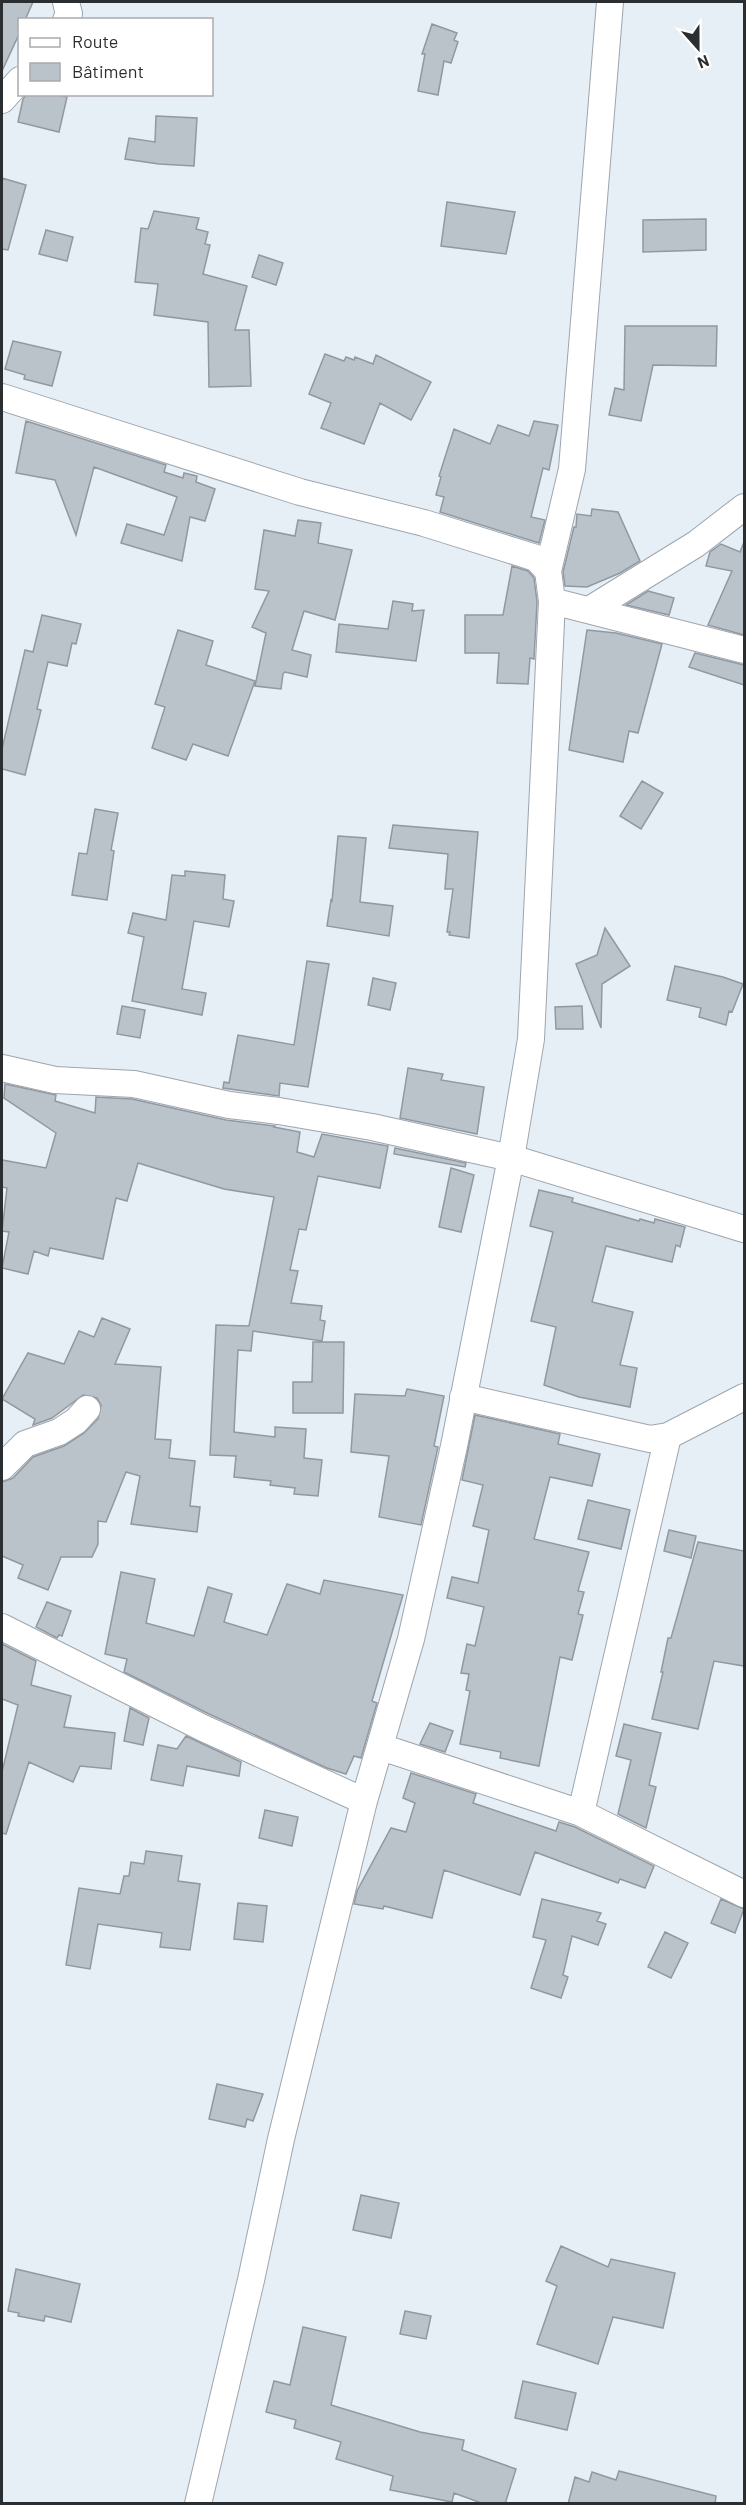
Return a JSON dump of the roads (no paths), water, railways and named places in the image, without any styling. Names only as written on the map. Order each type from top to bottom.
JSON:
[{"type":"street","points":[[66,2],[69,14],[67,18]]},
{"type":"street","points":[[198,2504],[251,2280],[281,2139],[364,1802],[411,1639],[511,1158],[531,1039],[552,601],[548,571],[572,469],[610,2]]},
{"type":"street","points":[[2,100],[18,82]]},
{"type":"street","points":[[2,397],[300,492],[424,523],[536,558],[548,571]]},
{"type":"street","points":[[589,610],[696,544],[744,507]]},
{"type":"street","points":[[552,601],[744,650]]},
{"type":"street","points":[[2,1068],[55,1080],[134,1084],[229,1105],[372,1127],[511,1158],[744,1229]]},
{"type":"street","points":[[463,1397],[650,1439],[668,1436],[744,1397]]},
{"type":"street","points":[[2,1467],[26,1444],[59,1432],[76,1421],[87,1409]]},
{"type":"street","points":[[581,1813],[668,1436]]},
{"type":"street","points":[[2,1628],[203,1728],[364,1802]]},
{"type":"street","points":[[381,1747],[581,1813],[744,1894]]}]
